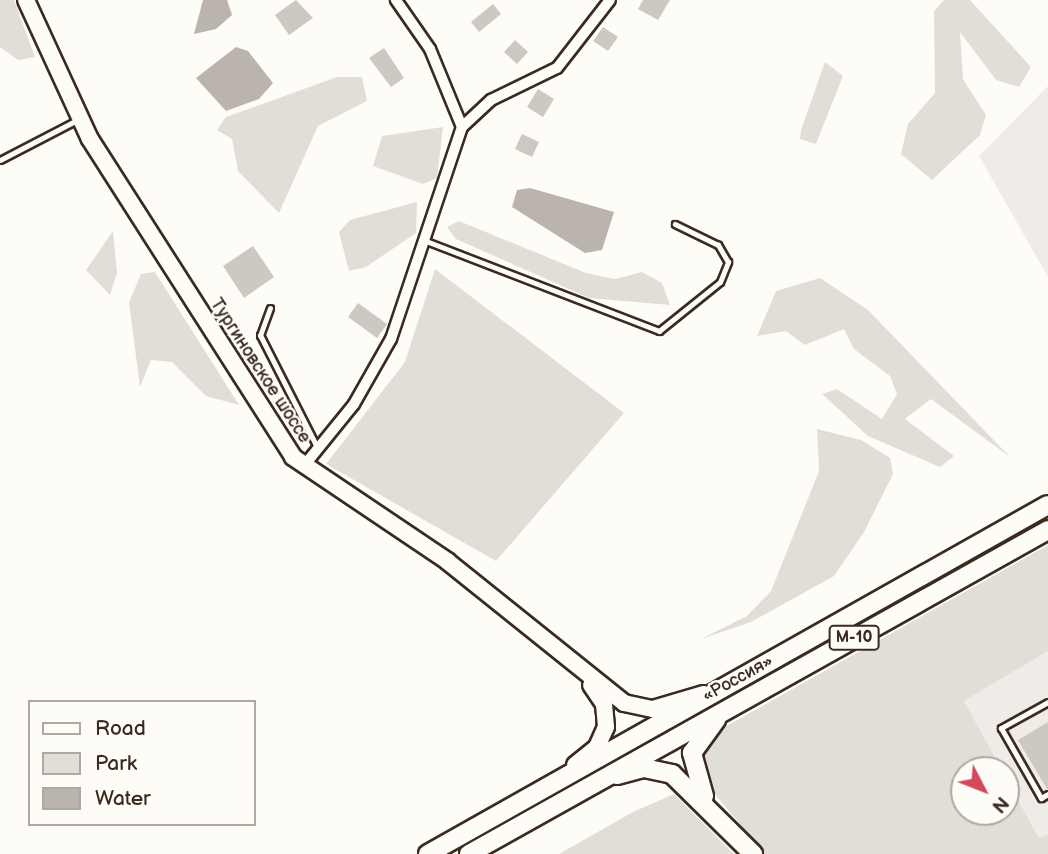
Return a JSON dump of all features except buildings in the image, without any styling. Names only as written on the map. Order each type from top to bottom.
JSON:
[{"type":"main road","name":"Тургиновское шоссе","points":[[26,0],[79,119],[276,436],[303,467],[447,561],[573,665],[624,703],[643,709],[723,687]]},
{"type":"main road","name":"«Россия»","points":[[428,854],[1048,505]]},
{"type":"main road","name":"«Россия»","points":[[469,854],[1048,530]]},
{"type":"main road","name":"Тургиновское шоссе","points":[[553,784],[597,747],[606,727],[601,698],[573,665]]},
{"type":"main road","points":[[707,802],[693,772],[693,748],[733,705]]},
{"type":"main road","points":[[600,780],[658,769],[707,802],[753,854]]},
{"type":"street","points":[[396,0],[430,49],[462,127]]},
{"type":"street","points":[[303,467],[377,368],[426,241],[462,127],[491,100],[557,68],[610,0]]},
{"type":"lane","points":[[0,160],[79,119]]},
{"type":"lane","points":[[426,241],[659,331],[720,282],[728,262],[718,244],[675,224]]},
{"type":"lane","points":[[270,308],[260,335],[318,449]]},
{"type":"lane","points":[[1048,702],[1001,728],[1041,798],[1048,794]]},
{"type":"shaded area","points":[[1048,86],[1048,277],[979,156]]},
{"type":"shaded area","points":[[1048,651],[1048,834],[1039,838],[1020,803],[1020,756],[994,756],[964,701]]},
{"type":"green space","points":[[0,0],[14,0],[35,57],[18,60],[0,47]]},
{"type":"green space","points":[[944,0],[970,0],[1031,67],[1019,87],[996,80],[960,32],[963,79],[986,115],[980,135],[932,180],[901,154],[908,124],[935,93],[934,11]]},
{"type":"green space","points":[[825,62],[843,76],[816,144],[800,139]]},
{"type":"green space","points":[[337,77],[362,77],[367,101],[318,126],[279,213],[238,171],[232,139],[217,130],[226,117]]},
{"type":"green space","points":[[443,127],[437,178],[423,184],[373,166],[382,136]]},
{"type":"green space","points":[[417,202],[416,233],[366,267],[349,271],[339,232],[350,220]]},
{"type":"green space","points":[[459,221],[586,273],[615,279],[642,272],[662,283],[670,305],[589,298],[456,239],[447,227]]},
{"type":"green space","points":[[113,231],[117,273],[110,295],[86,270]]},
{"type":"green space","points":[[435,269],[624,413],[496,561],[326,464],[405,362]]},
{"type":"green space","points":[[155,272],[239,405],[206,396],[172,362],[151,360],[140,387],[129,302],[141,274]]},
{"type":"green space","points":[[820,278],[868,310],[1010,457],[931,399],[905,419],[954,456],[940,467],[868,436],[822,394],[837,389],[882,419],[897,394],[890,376],[854,349],[844,329],[805,345],[786,331],[757,336],[776,291]]},
{"type":"green space","points":[[817,429],[861,440],[890,458],[893,474],[864,532],[834,576],[751,622],[701,639],[747,616],[771,591],[819,471]]},
{"type":"green space","points":[[1048,545],[1048,651],[964,701],[994,756],[950,756],[950,826],[1020,826],[1020,803],[1039,838],[1048,834],[1048,854],[765,854],[703,780],[698,757],[709,736]]},
{"type":"green space","points":[[674,794],[734,854],[559,854],[633,812]]},
{"type":"water","points":[[203,0],[227,0],[232,15],[216,29],[194,34]]},
{"type":"water","points":[[236,47],[248,51],[273,83],[259,99],[226,111],[196,78]]},
{"type":"water","points":[[530,188],[614,212],[602,250],[585,253],[512,207],[517,190]]}]
